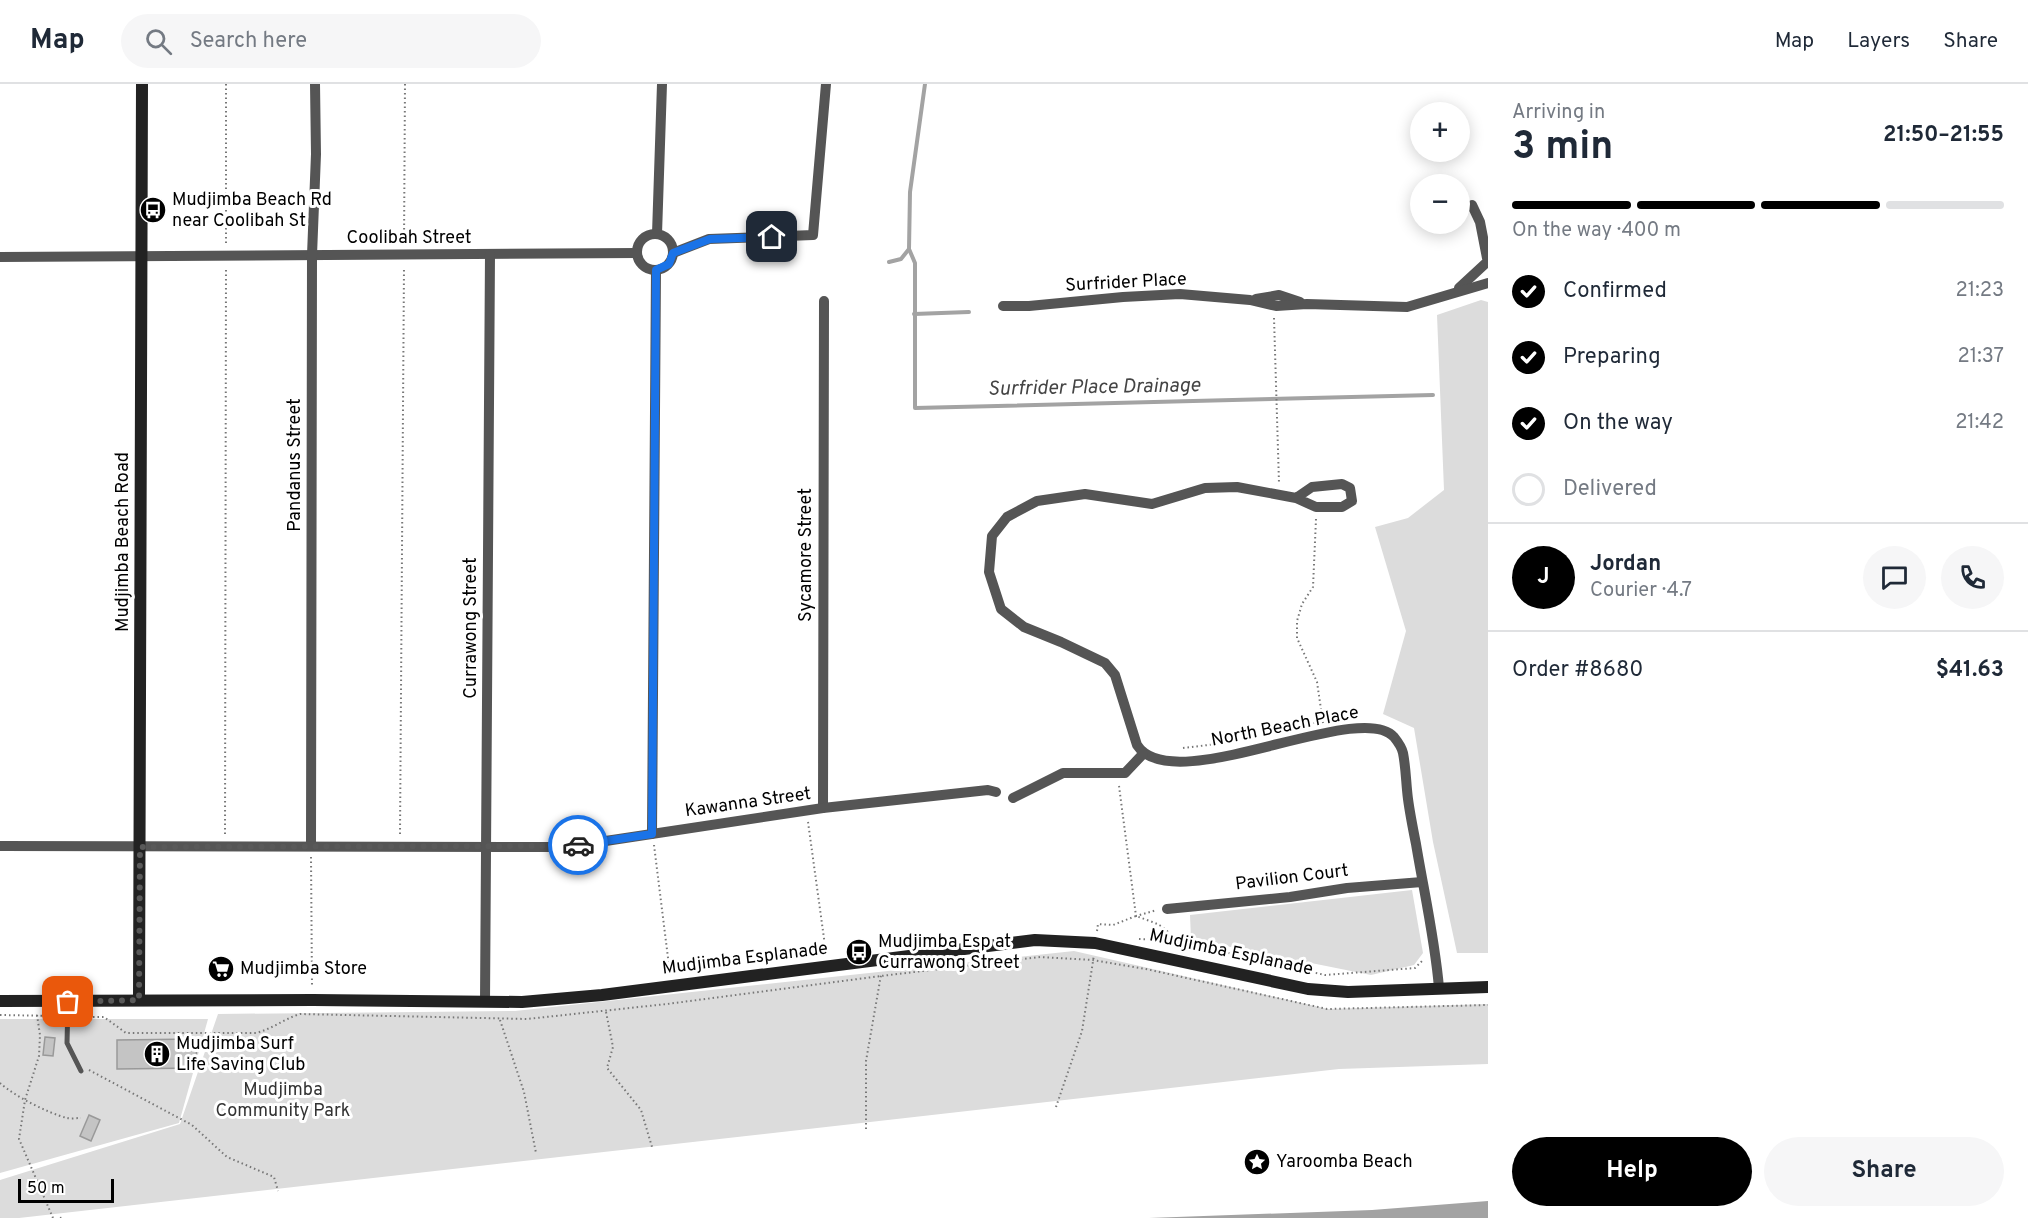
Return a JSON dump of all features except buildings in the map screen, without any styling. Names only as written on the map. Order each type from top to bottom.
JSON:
[{"type":"street","name":"Mudjimba Beach Road","points":[[139,1000],[142,84]]},
{"type":"street","name":"Pandanus Street","points":[[311,845],[312,255],[316,154],[315,84]]},
{"type":"street","points":[[657,234],[662,84]]},
{"type":"street","points":[[673,253],[710,239],[813,235],[826,84]]},
{"type":"street","points":[[1472,205],[1484,226],[1487,263]]},
{"type":"street","points":[[657,234],[668,240],[673,253],[669,264],[656,270],[645,267],[640,262],[637,253],[641,241],[657,234]]},
{"type":"street","name":"Coolibah Street","points":[[0,256],[637,253]]},
{"type":"street","name":"Currawong Street","points":[[490,254],[486,846],[491,1002]]},
{"type":"street","name":"Surfrider Place","points":[[1453,293],[1487,263]]},
{"type":"street","points":[[652,834],[656,270]]},
{"type":"street","name":"Surfrider Place","points":[[1004,306],[1180,294],[1250,300],[1279,296],[1307,304],[1407,307],[1488,283]]},
{"type":"street","name":"Sycamore Street","points":[[822,808],[824,301]]},
{"type":"street","points":[[1013,798],[1063,773],[1125,773],[1143,754],[1137,745],[1115,675],[1105,663],[1024,627],[1001,609],[989,572],[992,536],[1007,517],[1036,501],[1084,494],[1152,504],[1204,488],[1236,487],[1296,498],[1316,507],[1342,507],[1352,501],[1350,488],[1342,484],[1312,487],[1296,498]]},
{"type":"street","name":"North Beach Place","points":[[1143,754],[1152,759],[1176,761],[1220,758],[1323,728],[1375,727],[1393,736],[1402,750],[1422,882],[1436,952],[1439,988]]},
{"type":"street","name":"Kawanna Street","points":[[0,846],[560,846],[822,808],[988,790],[996,792]]},
{"type":"street","name":"Pavilion Court","points":[[1167,909],[1290,897],[1347,888],[1422,882]]},
{"type":"street","name":"Mudjimba Esplanade","points":[[0,1001],[313,999],[491,1002],[602,995],[1035,940],[1096,937],[1308,989],[1348,992],[1488,987]]},
{"type":"lane","points":[[68,1002],[67,1043],[81,1071]]},
{"type":"path","points":[[225,846],[226,84]]},
{"type":"path","points":[[400,846],[405,84]]},
{"type":"path","points":[[1274,318],[1280,485],[1284,496]]},
{"type":"path","points":[[1290,729],[1306,723],[1323,728],[1317,682],[1298,638],[1298,621],[1302,604],[1314,587],[1316,507]]},
{"type":"path","points":[[1178,749],[1229,743]]},
{"type":"path","points":[[1118,783],[1137,916]]},
{"type":"path","points":[[807,810],[828,967]]},
{"type":"path","points":[[652,834],[672,986]]},
{"type":"path","points":[[311,845],[312,986]]},
{"type":"path","points":[[1056,1107],[1082,1030],[1098,924],[1113,925],[1149,911],[1167,909]]},
{"type":"path","points":[[1137,916],[1166,930],[1176,942],[1186,942],[1325,975],[1415,968],[1422,962],[1426,953]]},
{"type":"path","points":[[0,1015],[104,1017],[126,1033],[256,1034],[271,1030],[290,1017],[300,1014],[527,1019],[1040,957],[1093,960],[1146,969],[1328,1009],[1488,1005]]},
{"type":"path","points":[[866,1129],[866,1061],[881,976],[880,960]]},
{"type":"path","points":[[602,995],[613,1047],[608,1068],[641,1110],[652,1147]]},
{"type":"path","points":[[491,1002],[500,1019],[524,1092],[536,1153]]},
{"type":"path","points":[[37,1015],[40,1035],[39,1056],[25,1100],[19,1139],[53,1218]]},
{"type":"path","points":[[81,1071],[89,1069],[192,1125],[227,1157],[274,1177],[278,1191]]},
{"type":"path","points":[[0,1083],[25,1100],[69,1119],[81,1118]]},
{"type":"green space","points":[[1481,300],[1488,302],[1488,953],[1457,953],[1433,842],[1414,728],[1383,714],[1406,631],[1375,527],[1408,518],[1444,490],[1437,315]]},
{"type":"green space","points":[[1412,890],[1423,953],[1414,965],[1371,975],[1191,939],[1190,915]]},
{"type":"green space","name":"Mudjimba Community Park","points":[[1074,951],[1328,1009],[1488,1004],[1488,1064],[1339,1069],[19,1218],[0,1218],[0,1180],[180,1124],[218,1014],[515,1011]]},
{"type":"green space","points":[[0,1019],[208,1019],[179,1123],[0,1173]]},
{"type":"shaded area","points":[[1488,1201],[1488,1218],[1149,1218],[1372,1210]]},
{"type":"waterway","points":[[889,262],[901,259],[909,249],[910,192],[925,84]]},
{"type":"waterway","name":"Surfrider Place Drainage","points":[[909,249],[915,263],[915,408],[1433,395]]},
{"type":"waterway","points":[[914,314],[969,312]]},
{"type":"way so far","points":[[68,1002],[139,1000],[140,847],[578,845]]},
{"type":"place","name":"Mudjimba Beach Rd near Coolibah St","points":[[153,210]]},
{"type":"place","name":"Mudjimba Esp at Currawong Street","points":[[859,952]]},
{"type":"place","name":"Mudjimba Store","points":[[221,969]]},
{"type":"place","name":"Mudjimba Surf Life Saving Club","points":[[157,1054]]},
{"type":"place","name":"Yaroomba Beach","points":[[1257,1162]]},
{"type":"route","points":[[578,845],[652,834],[656,270],[669,264],[673,253],[710,239],[772,237]]}]
